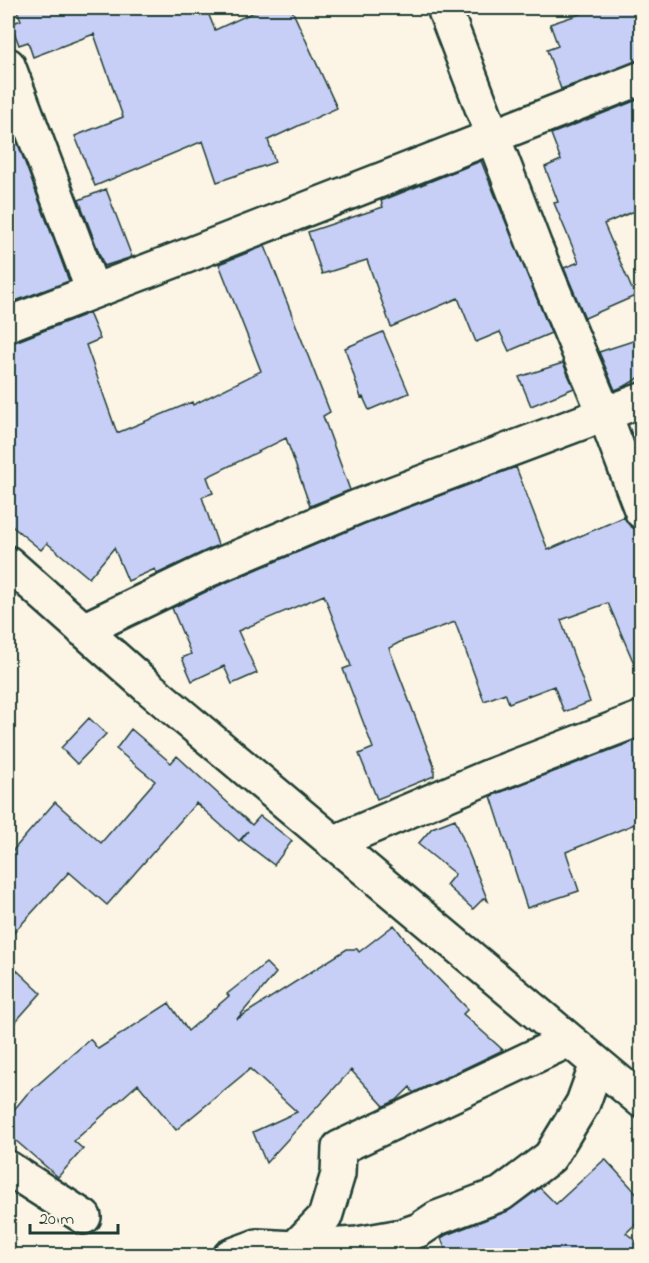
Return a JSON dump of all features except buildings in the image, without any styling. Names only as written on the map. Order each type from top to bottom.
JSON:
[{"type":"street","points":[[444,8],[534,244],[605,415],[642,512]]},
{"type":"street","points":[[8,65],[93,291]]},
{"type":"street","points":[[8,324],[642,78]]},
{"type":"street","points":[[83,630],[210,569],[357,507],[642,400]]},
{"type":"street","points":[[8,563],[83,630],[333,843],[642,1101]]},
{"type":"street","points":[[333,843],[488,777],[642,718]]},
{"type":"street","points":[[295,1248],[325,1216],[338,1174],[339,1148],[569,1040]]},
{"type":"street","points":[[248,1252],[357,1244],[402,1236],[419,1230],[437,1218],[501,1194],[549,1157],[583,1102],[597,1064]]},
{"type":"street","points":[[8,1168],[84,1217]]}]
